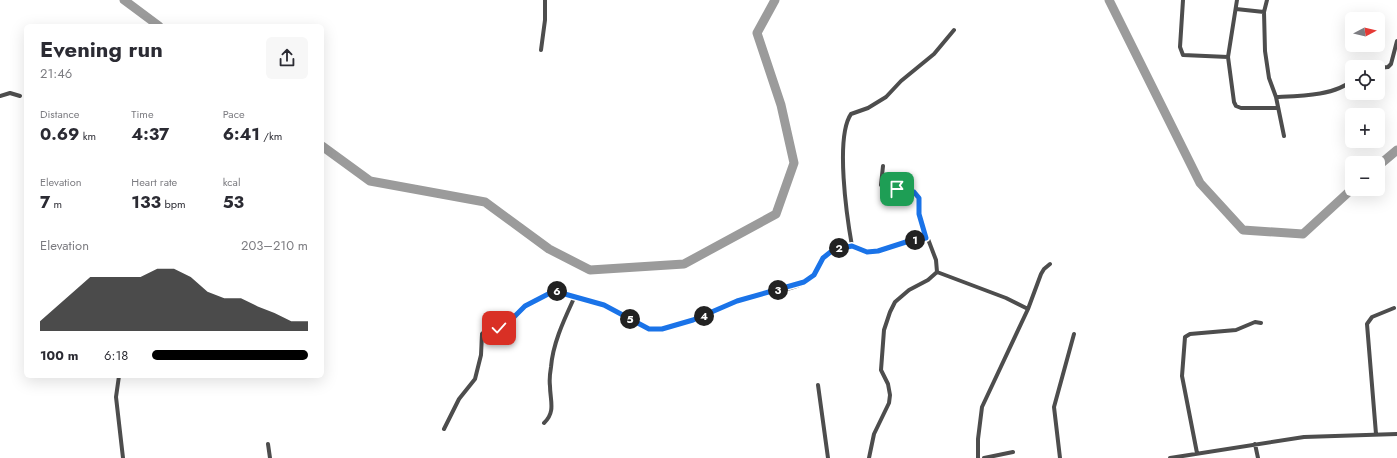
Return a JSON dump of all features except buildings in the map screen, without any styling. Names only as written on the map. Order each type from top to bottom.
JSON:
[{"type":"street","points":[[541,50],[545,20],[545,0]]},
{"type":"street","points":[[1183,0],[1180,47],[1182,53],[1228,57]]},
{"type":"street","points":[[1237,0],[1228,57],[1230,79],[1236,106],[1241,108],[1278,108]]},
{"type":"street","points":[[1267,0],[1264,12],[1266,62],[1269,78],[1276,97],[1284,136]]},
{"type":"street","points":[[1236,9],[1264,12]]},
{"type":"street","points":[[852,246],[848,226],[844,172],[845,127],[849,116],[852,112],[865,109],[886,97],[934,54],[954,30]]},
{"type":"street","points":[[1385,67],[1391,64],[1397,41]]},
{"type":"street","points":[[1276,97],[1313,95],[1345,84]]},
{"type":"street","points":[[0,96],[12,93],[20,96]]},
{"type":"street","points":[[883,166],[881,185],[889,189],[908,189],[914,192],[919,198],[919,214],[926,238],[929,240],[936,260],[937,272]]},
{"type":"street","points":[[444,429],[459,399],[475,379],[481,356],[480,337],[484,331],[501,327],[511,320],[525,306],[554,291],[575,296],[610,308],[649,329],[662,329],[693,320],[737,301],[804,282],[814,275],[823,258],[831,250],[852,246],[859,250],[872,251],[926,238]]},
{"type":"street","points":[[978,458],[978,439],[982,408],[1028,309],[1042,272],[1050,264]]},
{"type":"street","points":[[937,272],[1006,298],[1028,309]]},
{"type":"street","points":[[869,458],[874,434],[889,403],[890,395],[888,384],[881,370],[880,358],[884,330],[890,312],[895,302],[909,290],[928,280],[937,272]]},
{"type":"street","points":[[544,424],[550,418],[552,410],[550,386],[551,364],[564,320],[575,296]]},
{"type":"street","points":[[1376,434],[1367,324],[1372,317],[1394,308]]},
{"type":"street","points":[[1197,453],[1182,376],[1185,337],[1190,334],[1236,330],[1255,322],[1261,323]]},
{"type":"street","points":[[1060,458],[1054,407],[1074,334]]},
{"type":"street","points":[[119,378],[116,397],[123,458]]},
{"type":"street","points":[[818,385],[828,458]]},
{"type":"street","points":[[1170,458],[1304,437],[1397,434]]},
{"type":"street","points":[[268,444],[270,458]]},
{"type":"street","points":[[1255,444],[1258,458]]},
{"type":"street","points":[[984,458],[1013,452]]},
{"type":"waterway","points":[[124,0],[156,24]]},
{"type":"waterway","points":[[324,147],[370,181],[485,202],[549,249],[590,270],[684,264],[776,214],[794,163],[781,105],[757,33],[775,0]]},
{"type":"waterway","points":[[1109,0],[1200,183],[1243,230],[1303,234],[1345,195]]},
{"type":"waterway","points":[[1385,160],[1397,150]]},
{"type":"route","points":[[499,328],[511,320],[525,306],[554,291],[591,300],[604,305],[643,327],[655,330],[668,328],[693,320],[737,301],[804,282],[814,275],[823,258],[833,250],[852,246],[867,252],[878,251],[906,242],[926,238],[918,211],[920,202],[917,194],[908,189],[897,189]]}]
